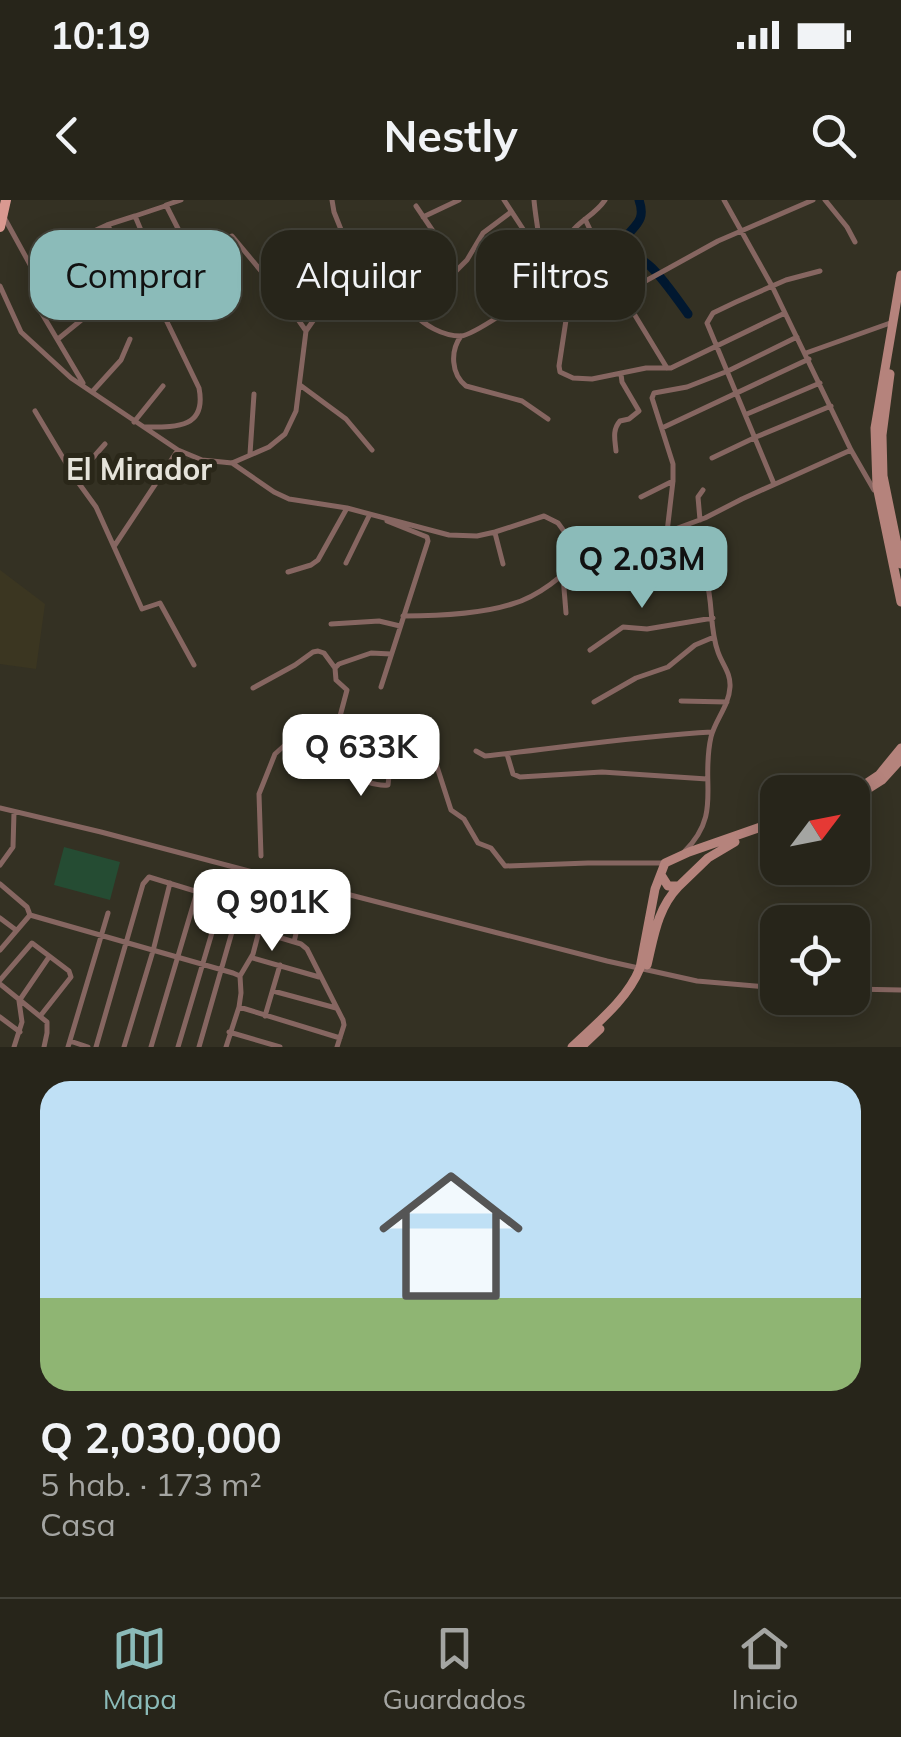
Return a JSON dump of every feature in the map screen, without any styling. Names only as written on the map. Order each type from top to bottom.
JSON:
[{"type":"main road","points":[[1,216],[4,200]]},
{"type":"main road","points":[[901,274],[875,428],[880,502],[901,602]]},
{"type":"main road","points":[[901,303],[882,435],[884,485],[901,564]]},
{"type":"main road","points":[[870,781],[901,748]]},
{"type":"main road","points":[[870,786],[882,780],[901,758]]},
{"type":"main road","points":[[572,1047],[626,993],[643,969],[655,888],[674,859],[760,830]]},
{"type":"main road","points":[[581,1047],[632,996],[666,901],[708,858],[760,832]]},
{"type":"main road","points":[[674,859],[685,865],[687,877]]},
{"type":"main road","points":[[661,875],[668,886],[679,886]]},
{"type":"street","points":[[1,216],[29,261],[107,225],[181,200]]},
{"type":"street","points":[[332,200],[341,230]]},
{"type":"street","points":[[423,217],[459,200]]},
{"type":"street","points":[[504,200],[526,230]]},
{"type":"street","points":[[534,200],[535,230]]},
{"type":"street","points":[[572,230],[605,200]]},
{"type":"street","points":[[724,200],[772,286],[880,502]]},
{"type":"street","points":[[645,280],[740,231],[813,200]]},
{"type":"street","points":[[825,200],[848,227],[855,242]]},
{"type":"street","points":[[166,205],[179,230]]},
{"type":"street","points":[[416,206],[432,230]]},
{"type":"street","points":[[456,272],[483,233],[512,212]]},
{"type":"street","points":[[135,216],[141,230]]},
{"type":"street","points":[[586,219],[591,230]]},
{"type":"street","points":[[107,225],[110,230]]},
{"type":"street","points":[[241,249],[306,331]]},
{"type":"street","points":[[774,485],[708,327],[709,316],[772,286],[820,271]]},
{"type":"street","points":[[0,286],[16,323],[28,339],[71,378],[178,450],[202,460],[232,463],[289,498],[348,508],[449,535],[495,532],[539,516],[562,528],[585,555],[616,555],[851,450]]},
{"type":"street","points":[[566,320],[560,372],[573,378],[592,378],[676,366],[785,313]]},
{"type":"street","points":[[46,320],[85,386]]},
{"type":"street","points":[[58,339],[81,320]]},
{"type":"street","points":[[144,427],[174,426],[199,413],[198,388],[166,320]]},
{"type":"street","points":[[232,463],[269,447],[285,434],[296,411],[306,331],[314,320]]},
{"type":"street","points":[[421,320],[441,332],[461,336]]},
{"type":"street","points":[[492,320],[457,340],[454,368],[460,382],[522,401],[548,419]]},
{"type":"street","points":[[638,320],[667,368]]},
{"type":"street","points":[[661,428],[807,356],[893,322]]},
{"type":"street","points":[[666,532],[672,464],[652,398],[654,393],[686,387],[728,371],[797,337]]},
{"type":"street","points":[[92,392],[121,360],[130,339]]},
{"type":"street","points":[[616,452],[616,426],[639,411],[621,374]]},
{"type":"street","points":[[747,414],[820,383]]},
{"type":"street","points":[[300,385],[346,418],[372,450]]},
{"type":"street","points":[[134,422],[163,386]]},
{"type":"street","points":[[250,454],[254,394]]},
{"type":"street","points":[[712,458],[831,406]]},
{"type":"street","points":[[35,411],[96,507],[142,608],[160,603],[194,666]]},
{"type":"street","points":[[75,478],[105,444]]},
{"type":"street","points":[[115,545],[178,450]]},
{"type":"street","points":[[641,497],[673,482]]},
{"type":"street","points":[[700,520],[698,497],[703,490]]},
{"type":"street","points":[[288,572],[318,560],[348,508]]},
{"type":"street","points":[[346,563],[370,515]]},
{"type":"street","points":[[380,517],[427,536],[428,540],[380,687]]},
{"type":"street","points":[[495,532],[503,564]]},
{"type":"street","points":[[429,742],[451,810],[464,820],[478,843],[492,848],[504,866],[674,859],[695,841],[705,826],[706,760],[712,732],[727,702],[730,676],[714,637],[708,584],[694,558],[671,540],[657,539]]},
{"type":"street","points":[[403,616],[514,604],[563,576],[585,555]]},
{"type":"street","points":[[563,576],[566,613]]},
{"type":"street","points":[[590,650],[623,628],[647,629],[713,618]]},
{"type":"street","points":[[331,624],[379,621],[400,626]]},
{"type":"street","points":[[594,702],[636,678],[668,667],[695,645],[714,637]]},
{"type":"street","points":[[252,688],[318,650],[335,668],[336,680],[347,690],[337,724],[326,735],[285,745],[274,754],[259,794],[260,856]]},
{"type":"street","points":[[335,668],[341,662],[371,653],[391,654]]},
{"type":"street","points":[[681,701],[727,702]]},
{"type":"street","points":[[337,724],[349,737],[350,767],[354,774],[369,783],[388,786],[390,767]]},
{"type":"street","points":[[476,751],[484,756],[664,734],[712,732]]},
{"type":"street","points":[[507,754],[513,774],[520,777],[602,772],[707,779]]},
{"type":"street","points":[[0,808],[643,969],[698,981],[760,986]]},
{"type":"street","points":[[0,865],[13,844],[14,812]]},
{"type":"street","points":[[96,1047],[146,880],[154,878],[264,912],[252,958],[240,976],[241,993],[226,1047]]},
{"type":"street","points":[[124,1047],[170,883]]},
{"type":"street","points":[[0,884],[30,914],[240,976]]},
{"type":"street","points":[[152,1047],[196,892]]},
{"type":"street","points":[[178,1047],[222,899]]},
{"type":"street","points":[[200,1047],[240,904]]},
{"type":"street","points":[[88,1047],[69,1044],[108,913]]},
{"type":"street","points":[[0,950],[30,914]]},
{"type":"street","points":[[0,918],[16,930]]},
{"type":"street","points":[[294,942],[300,920]]},
{"type":"street","points":[[260,932],[307,949],[344,1024],[337,1047]]},
{"type":"street","points":[[41,1015],[71,977],[30,944],[0,982],[47,1022],[44,1047]]},
{"type":"street","points":[[19,1000],[49,957]]},
{"type":"street","points":[[252,958],[322,978]]},
{"type":"street","points":[[265,1016],[280,964]]},
{"type":"street","points":[[870,989],[901,990]]},
{"type":"street","points":[[274,991],[338,1010]]},
{"type":"street","points":[[14,1047],[20,1032],[19,1000]]},
{"type":"street","points":[[238,1007],[340,1038]]},
{"type":"street","points":[[0,1017],[20,1032]]},
{"type":"street","points":[[229,1032],[280,1047]]},
{"type":"shaded area","points":[[0,570],[45,604],[36,669],[0,664]]},
{"type":"green space","points":[[64,847],[120,862],[110,900],[54,885]]},
{"type":"waterway","points":[[639,200],[641,217],[625,238],[627,244],[657,273],[688,314]]},
{"type":"district","name":"El Mirador","points":[[139,470]]}]
